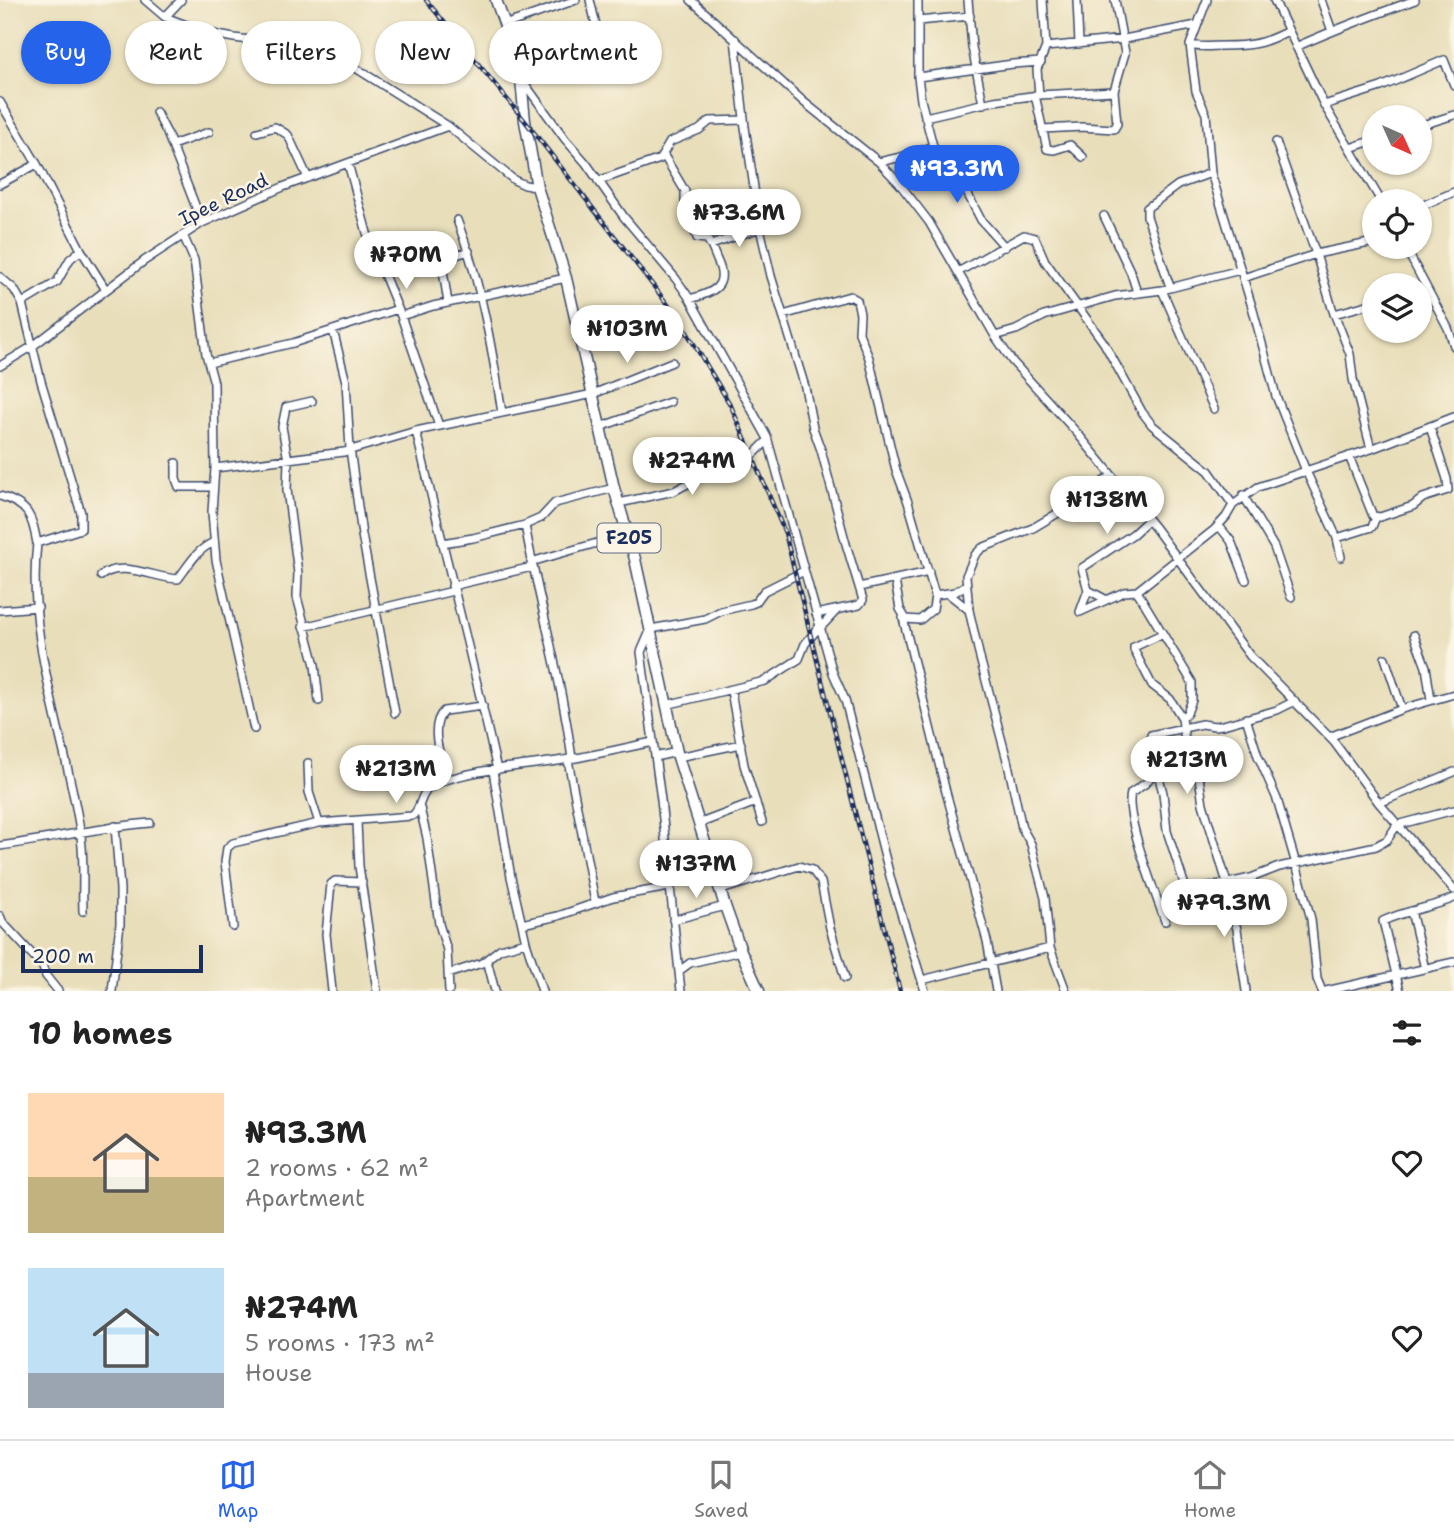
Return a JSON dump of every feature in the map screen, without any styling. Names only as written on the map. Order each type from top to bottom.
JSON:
[{"type":"main road","name":"F205","points":[[496,0],[503,21]]},
{"type":"main road","name":"F205","points":[[521,84],[537,187],[566,278],[614,488],[651,629],[678,754],[698,824],[741,951],[759,991]]},
{"type":"street","points":[[145,0],[165,17],[207,33],[322,52],[342,60],[448,126],[514,180],[537,187]]},
{"type":"street","points":[[165,17],[181,0]]},
{"type":"street","points":[[516,21],[576,0]]},
{"type":"street","points":[[590,0],[595,21]]},
{"type":"street","points":[[691,0],[805,103],[879,162],[899,183],[929,222],[995,337],[1012,361],[1148,520],[1250,656],[1329,737],[1379,803],[1454,890]]},
{"type":"street","points":[[918,0],[918,77],[933,145],[962,183],[981,220],[1004,247]]},
{"type":"street","points":[[968,0],[983,104]]},
{"type":"street","points":[[1043,0],[1046,47],[1037,75],[1037,95],[1047,149],[1054,150],[1070,145],[1083,157]]},
{"type":"street","points":[[1077,0],[1079,44]]},
{"type":"street","points":[[1042,129],[1114,129],[1118,124],[1114,91],[1123,68],[1124,39],[1117,21],[1115,0]]},
{"type":"street","points":[[1207,0],[1190,45],[1196,91],[1206,114],[1211,173],[1276,396],[1337,538],[1340,557]]},
{"type":"street","points":[[1275,0],[1324,104],[1374,189]]},
{"type":"street","points":[[1321,0],[1332,31]]},
{"type":"street","points":[[1296,47],[1415,0]]},
{"type":"street","points":[[918,21],[970,16]]},
{"type":"street","points":[[1046,47],[1124,39],[1197,25]]},
{"type":"street","points":[[1190,45],[1202,48],[1246,47],[1268,41],[1288,31]]},
{"type":"street","points":[[735,39],[760,228],[863,602],[816,614]]},
{"type":"street","points":[[1324,104],[1381,87],[1444,60],[1454,85]]},
{"type":"street","points":[[918,77],[1041,62]]},
{"type":"street","points":[[525,84],[641,240],[664,264],[690,299],[768,440],[833,673],[845,700],[892,884],[925,991]]},
{"type":"street","points":[[925,117],[1037,95],[1114,91]]},
{"type":"street","points":[[0,102],[3,115],[37,164],[81,250],[106,290]]},
{"type":"street","points":[[156,111],[202,223]]},
{"type":"street","points":[[1432,122],[1454,115]]},
{"type":"street","points":[[598,181],[660,159],[670,142],[699,130],[710,121],[744,120]]},
{"type":"street","name":"Ipee Road","points":[[0,366],[202,223],[308,178],[448,126]]},
{"type":"street","points":[[257,132],[275,127],[284,131],[308,178]]},
{"type":"street","points":[[172,145],[209,132]]},
{"type":"street","points":[[1276,142],[1350,354],[1353,379],[1371,449]]},
{"type":"street","points":[[1350,148],[1362,144]]},
{"type":"street","points":[[879,162],[910,155],[933,145]]},
{"type":"street","points":[[663,154],[685,191],[694,233],[697,238],[707,239],[711,244],[720,267],[722,279],[710,293],[690,299]]},
{"type":"street","points":[[348,163],[367,233],[439,426]]},
{"type":"street","points":[[0,184],[37,164]]},
{"type":"street","points":[[1211,173],[1178,185],[1147,208],[1147,216],[1166,289],[1214,409]]},
{"type":"street","points":[[1432,201],[1454,192]]},
{"type":"street","points":[[1104,216],[1132,273],[1137,292]]},
{"type":"street","points":[[457,220],[469,251],[481,296],[502,413]]},
{"type":"street","points":[[711,244],[760,228]]},
{"type":"street","points":[[183,235],[194,260],[214,383],[214,542],[223,601],[254,729]]},
{"type":"street","points":[[958,272],[1024,235],[1035,238],[1045,261],[1110,353],[1142,412],[1168,439],[1209,471],[1233,505]]},
{"type":"street","points":[[995,337],[1044,316],[1078,306],[1137,292],[1242,274],[1362,244]]},
{"type":"street","points":[[22,303],[57,282],[69,258],[81,250]]},
{"type":"street","points":[[448,303],[442,264],[453,256],[469,251]]},
{"type":"street","points":[[0,277],[14,289],[22,303],[41,381],[77,498],[82,525],[78,530],[37,543]]},
{"type":"street","points":[[209,363],[399,313],[566,278]]},
{"type":"street","points":[[783,315],[850,296],[856,298],[860,314],[859,333],[869,358],[896,470],[934,595],[933,609],[908,636]]},
{"type":"street","points":[[1432,300],[1451,327],[1454,345]]},
{"type":"street","points":[[1334,314],[1362,306]]},
{"type":"street","points":[[333,330],[346,382],[350,449],[362,535],[395,713]]},
{"type":"street","points":[[215,468],[344,452],[416,431],[593,394],[672,362]]},
{"type":"street","points":[[312,401],[286,407],[282,427],[288,460],[287,489],[298,573],[298,597],[303,627],[315,664],[319,701]]},
{"type":"street","points":[[600,427],[670,402]]},
{"type":"street","points":[[1148,520],[1133,534],[1082,568],[1088,590],[1080,612],[1105,599],[1124,592],[1137,591],[1219,526],[1243,495],[1268,482],[1371,449],[1454,416]]},
{"type":"street","points":[[1376,517],[1413,506],[1423,498],[1448,490],[1430,427]]},
{"type":"street","points":[[416,431],[452,589],[483,706],[508,863],[526,943],[542,991]]},
{"type":"street","points":[[619,503],[674,491],[708,473],[746,459],[768,440]]},
{"type":"street","points":[[1349,456],[1370,512],[1376,517]]},
{"type":"street","points":[[176,463],[176,484],[179,487],[213,487]]},
{"type":"street","points":[[1066,991],[1050,948],[1045,898],[1031,844],[1022,828],[969,611],[970,596],[966,585],[969,566],[982,548],[1033,527],[1078,501],[1111,476]]},
{"type":"street","points":[[442,542],[472,538],[525,524],[541,518],[555,503],[614,488]]},
{"type":"street","points":[[1243,495],[1274,547],[1291,597]]},
{"type":"street","points":[[0,496],[15,500],[28,512],[33,522],[37,543],[38,607],[49,693],[81,833],[83,911]]},
{"type":"street","points":[[1337,538],[1372,527],[1376,517]]},
{"type":"street","points":[[525,524],[565,704],[570,759],[594,902]]},
{"type":"street","points":[[1219,526],[1235,548],[1246,580]]},
{"type":"street","points":[[303,627],[376,611],[628,534]]},
{"type":"street","points":[[102,576],[116,569],[148,572],[178,579],[191,559],[203,547],[214,542]]},
{"type":"street","points":[[681,991],[655,757],[640,652],[651,629],[705,619],[721,611],[751,604],[764,592],[804,571]]},
{"type":"street","points":[[859,587],[929,572]]},
{"type":"street","points":[[895,581],[946,792],[987,941],[996,991]]},
{"type":"street","points":[[934,595],[949,594],[966,585]]},
{"type":"street","points":[[1088,590],[1105,599]]},
{"type":"street","points":[[1137,591],[1194,686],[1191,703],[1182,718]]},
{"type":"street","points":[[949,594],[969,611]]},
{"type":"street","points":[[0,610],[38,607]]},
{"type":"street","points":[[666,705],[765,681],[799,659],[805,644],[836,610]]},
{"type":"street","points":[[902,614],[908,620],[920,620]]},
{"type":"street","points":[[1162,634],[1134,647],[1134,650],[1152,685],[1170,699],[1182,718],[1187,748],[1198,771],[1201,799],[1235,917],[1246,991]]},
{"type":"street","points":[[1414,635],[1426,667],[1431,700]]},
{"type":"street","points":[[1385,658],[1402,709]]},
{"type":"street","points":[[731,691],[750,789],[762,822]]},
{"type":"street","points":[[1329,737],[1402,709],[1454,694]]},
{"type":"street","points":[[1296,701],[1277,710],[1215,726],[1202,724],[1151,735],[1150,743],[1163,793],[1167,831],[1187,892],[1376,846],[1387,840],[1397,825],[1454,810]]},
{"type":"street","points":[[448,779],[440,757],[436,720],[444,711],[483,706]]},
{"type":"street","points":[[1246,718],[1258,756],[1277,799],[1296,864],[1311,919],[1317,979],[1324,991],[1454,962]]},
{"type":"street","points":[[233,927],[225,862],[228,848],[233,843],[319,823],[412,816],[418,812],[419,804],[428,788],[448,779],[653,743]]},
{"type":"street","points":[[655,757],[741,744]]},
{"type":"street","points":[[308,763],[309,792],[319,823]]},
{"type":"street","points":[[1157,768],[1146,783],[1131,793],[1128,801],[1139,847],[1165,921]]},
{"type":"street","points":[[1379,803],[1454,772]]},
{"type":"street","points":[[698,824],[756,802]]},
{"type":"street","points":[[419,804],[427,838],[439,924],[447,950],[449,991]]},
{"type":"street","points":[[357,822],[377,991]]},
{"type":"street","points":[[0,845],[115,825],[150,823]]},
{"type":"street","points":[[112,991],[120,924],[115,825]]},
{"type":"street","points":[[721,890],[799,866],[812,870],[821,881],[830,929],[845,978]]},
{"type":"street","points":[[332,991],[326,934],[331,884],[335,881],[362,881]]},
{"type":"street","points":[[522,924],[558,916],[625,894],[669,887]]},
{"type":"street","points":[[1400,991],[1383,920],[1439,905],[1454,898]]},
{"type":"street","points":[[673,919],[726,906]]},
{"type":"street","points":[[1411,911],[1425,969]]},
{"type":"street","points":[[0,916],[3,923],[42,965],[46,976],[58,991]]},
{"type":"street","points":[[448,974],[487,960],[500,949],[526,943]]},
{"type":"street","points":[[922,981],[1050,948]]},
{"type":"street","points":[[678,971],[690,963],[741,951]]},
{"type":"street","points":[[487,960],[495,991]]},
{"type":"railway","points":[[426,0],[525,121],[679,319],[731,406],[785,533],[900,991]]}]
